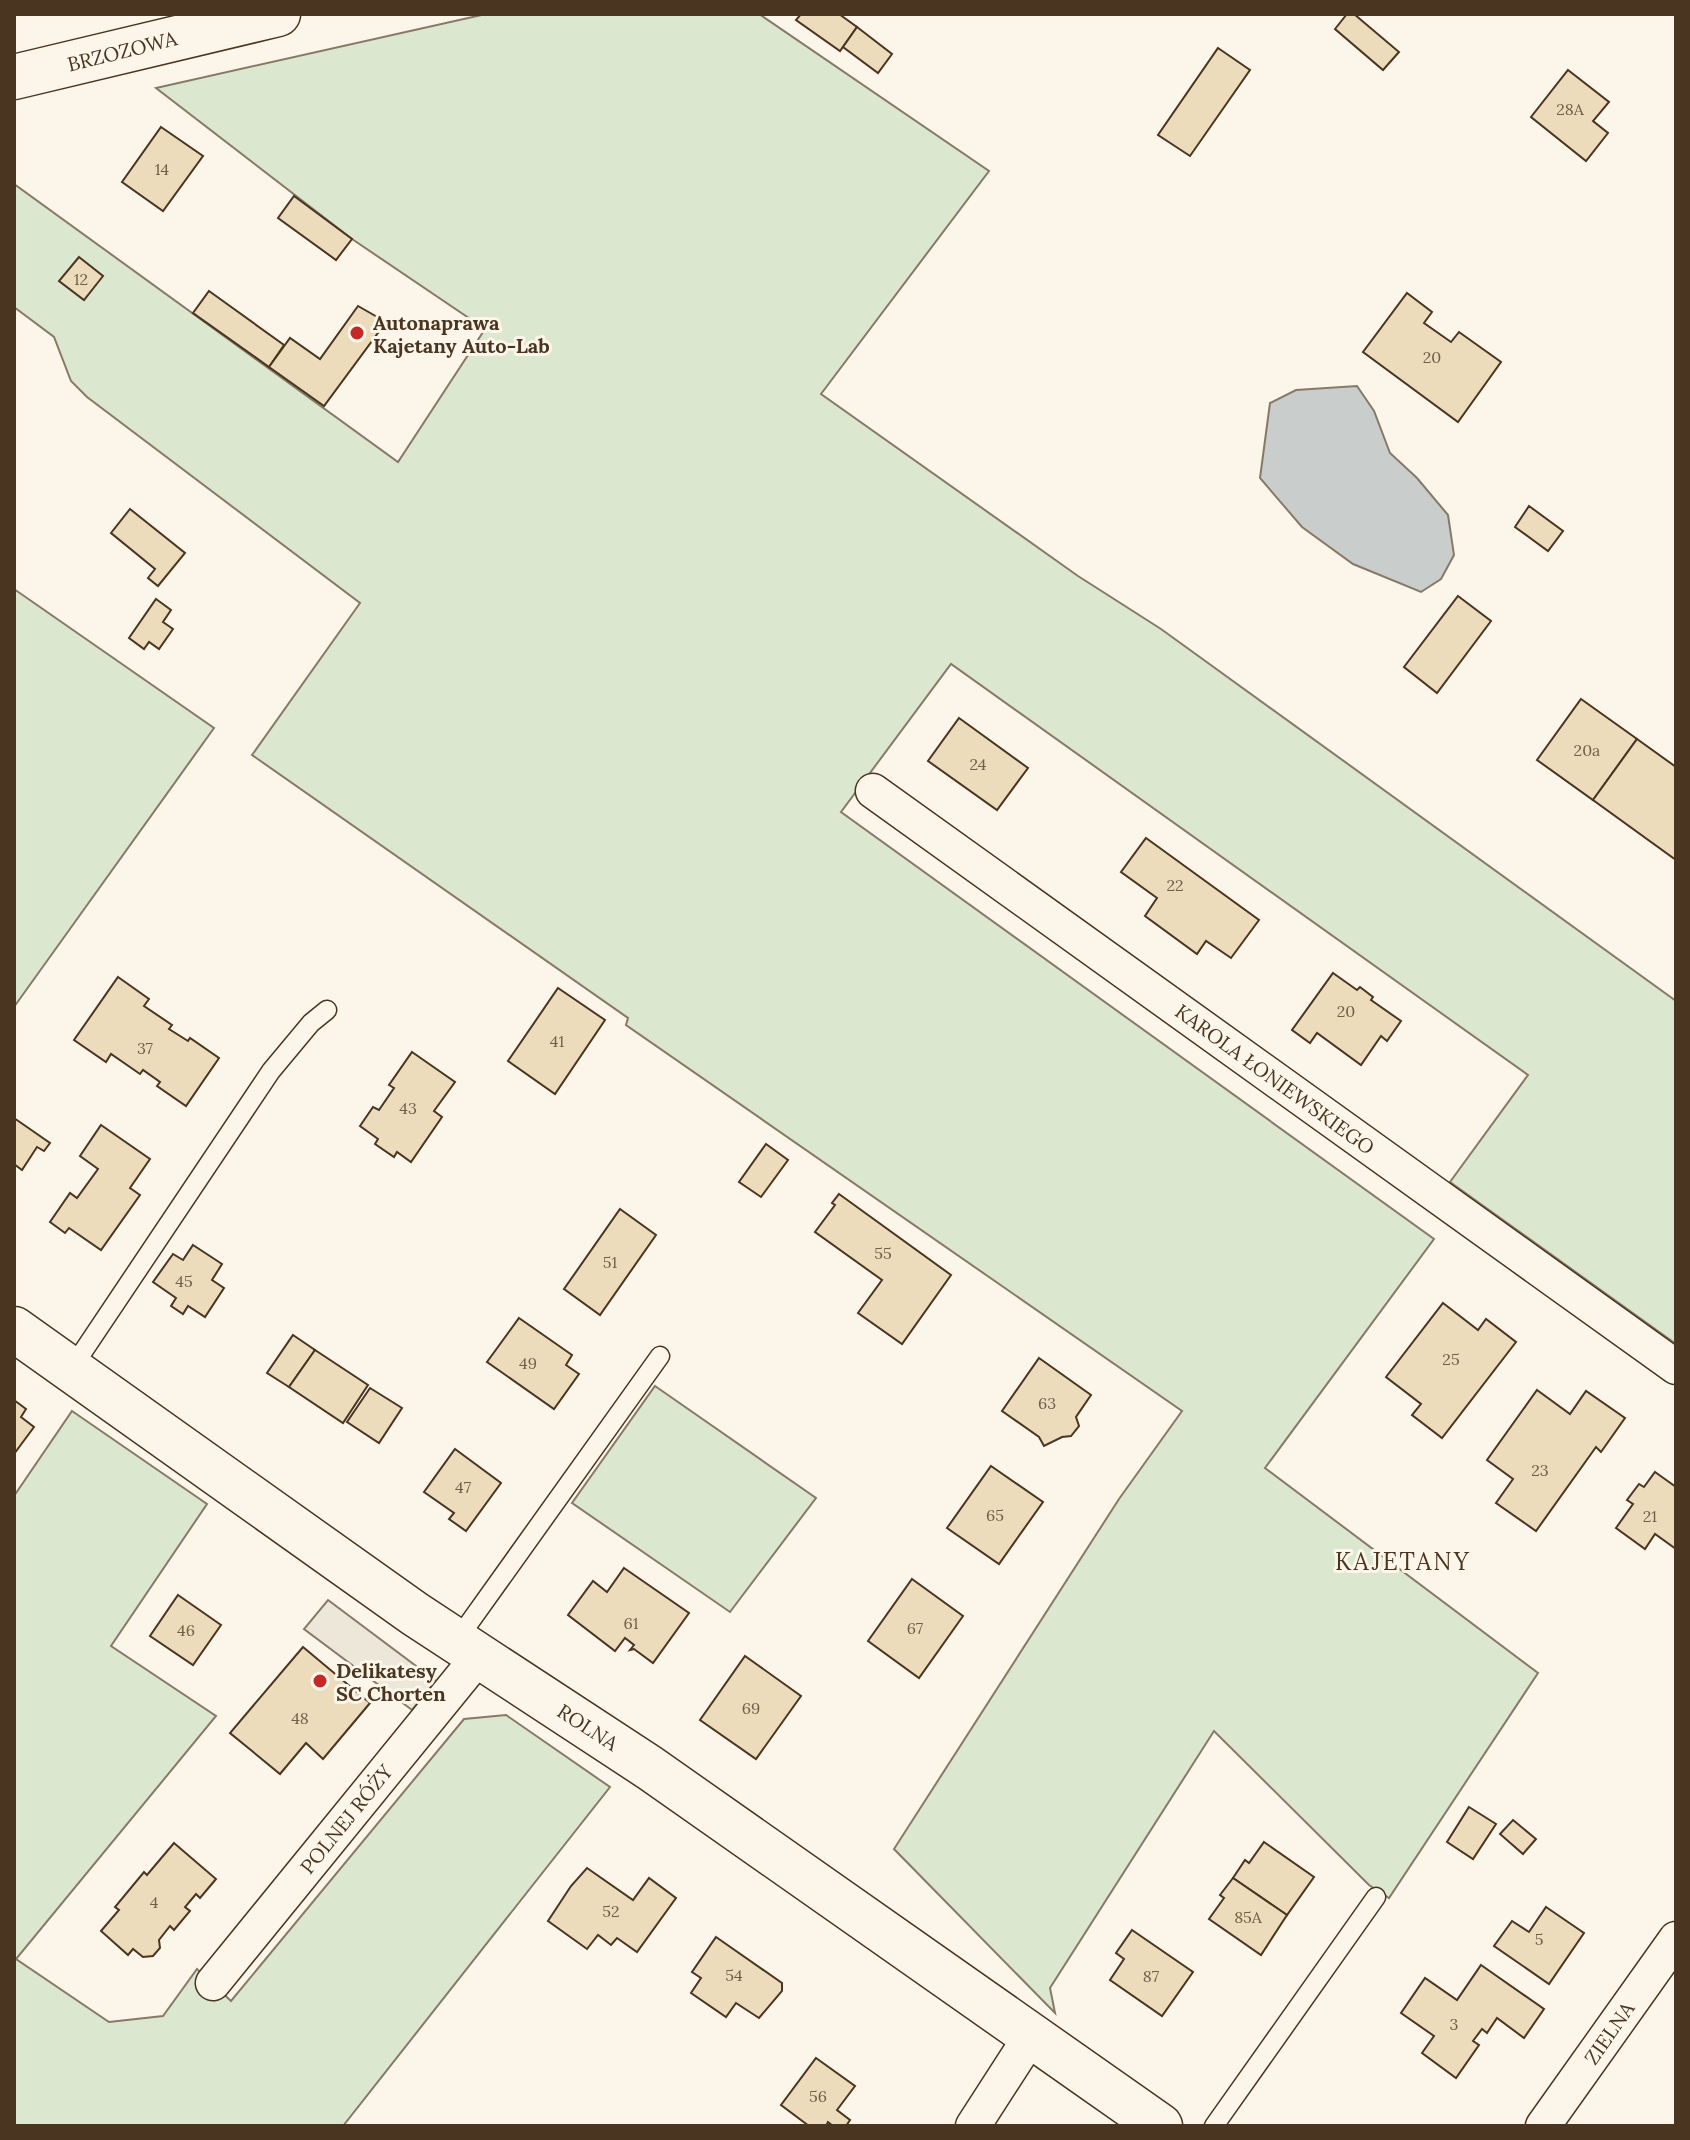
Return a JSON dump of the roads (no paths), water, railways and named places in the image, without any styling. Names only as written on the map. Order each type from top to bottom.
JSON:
[{"type":"street","name":"BRZOZOWA","points":[[14,77],[278,14]]},
{"type":"street","name":"KAROLA ŁONIEWSKIEGO","points":[[873,791],[1676,1367]]},
{"type":"street","name":"ROLNA","points":[[14,1329],[415,1614],[662,1776],[1160,2126]]},
{"type":"street","name":"POLNEJ RÓŻY","points":[[213,1983],[469,1648]]},
{"type":"street","name":"ZIELNA","points":[[1543,2126],[1676,1939]]},
{"type":"street","points":[[973,2126],[1031,2036]]},
{"type":"lane","points":[[72,1368],[271,1071],[311,1023],[327,1010]]},
{"type":"lane","points":[[469,1648],[660,1356]]},
{"type":"lane","points":[[1214,2126],[1376,1897]]},
{"type":"place","name":"Autonaprawa Kajetany Auto-Lab","points":[[357,333]]},
{"type":"place","name":"Delikatesy SC Chorten","points":[[320,1681]]},
{"type":"district","name":"KAJETANY","points":[[1403,1561]]}]
